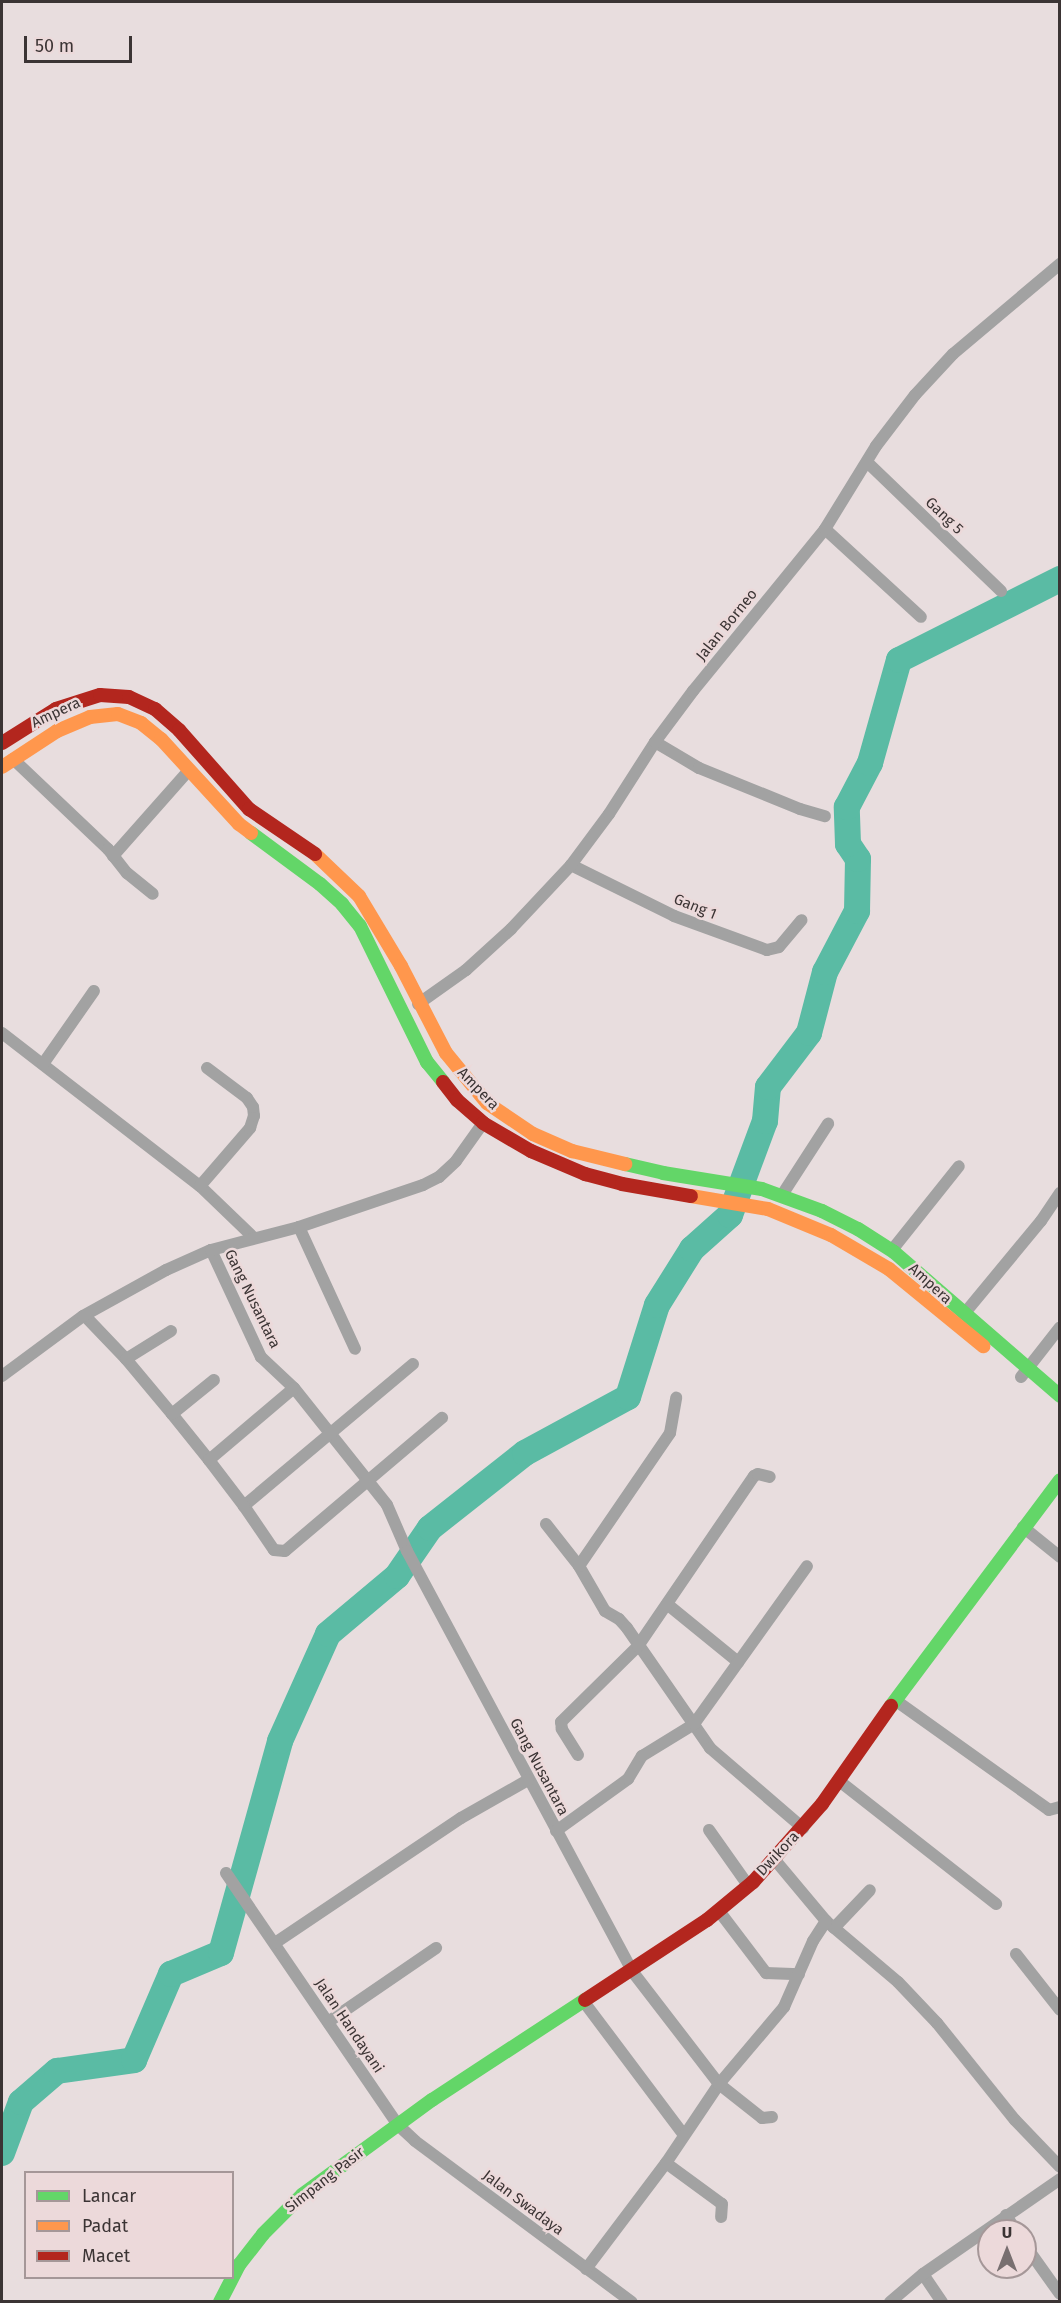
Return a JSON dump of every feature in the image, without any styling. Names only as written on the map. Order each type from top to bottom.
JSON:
[{"type":"main road","name":"Ampera","points":[[2,743],[56,709],[100,695],[129,697],[155,709],[179,730],[249,809],[326,862],[352,889],[370,914],[446,1053],[487,1103],[533,1134],[572,1151],[613,1163],[762,1189],[782,1195],[858,1229],[892,1250],[964,1314],[1059,1408]]},
{"type":"main road","name":"Ampera","points":[[7,763],[71,724],[90,717],[118,714],[141,723],[239,824],[320,884],[342,904],[360,926],[427,1062],[457,1100],[483,1124],[531,1151],[585,1174],[634,1186],[756,1207],[792,1218],[863,1251],[1024,1373],[1059,1396]]},
{"type":"main road","points":[[457,1100],[474,1088]]},
{"type":"main road","name":"Dwikora","points":[[398,2125],[719,1911],[775,1860],[803,1828],[1059,1480]]},
{"type":"main road","name":"Simpang Pasir","points":[[234,2274],[279,2216],[302,2195],[398,2125]]},
{"type":"main road","name":"Simpang Pasir","points":[[219,2301],[231,2279]]},
{"type":"street","name":"Jalan Borneo","points":[[418,1004],[466,970],[511,929],[571,866],[609,814],[655,742],[825,529],[867,462],[915,395],[953,354],[1059,264]]},
{"type":"street","name":"Gang 5","points":[[867,462],[1001,591]]},
{"type":"street","points":[[825,529],[921,617]]},
{"type":"street","points":[[655,742],[699,768],[800,809],[825,816]]},
{"type":"street","points":[[7,763],[113,855],[127,873],[153,894]]},
{"type":"street","points":[[113,855],[189,770]]},
{"type":"street","name":"Gang 1","points":[[571,866],[674,916],[767,950],[779,947],[802,920]]},
{"type":"street","points":[[43,1064],[94,991]]},
{"type":"street","points":[[2,1033],[200,1186],[254,1238]]},
{"type":"street","points":[[200,1186],[250,1128],[254,1116],[253,1107],[247,1098],[207,1068]]},
{"type":"street","points":[[2,1376],[45,1342],[85,1316],[166,1270],[211,1250],[299,1227],[423,1185],[439,1176],[456,1161],[483,1124]]},
{"type":"street","points":[[782,1195],[828,1124]]},
{"type":"street","points":[[892,1250],[959,1166]]},
{"type":"street","points":[[964,1314],[1034,1230],[1059,1193]]},
{"type":"street","points":[[299,1227],[355,1348]]},
{"type":"street","name":"Gang Nusantara","points":[[211,1250],[261,1357],[294,1388],[387,1505],[418,1571],[632,1971],[718,2084],[762,2118],[772,2117]]},
{"type":"street","points":[[85,1316],[126,1359],[172,1414],[274,1550],[279,1552],[285,1551],[369,1482],[442,1418]]},
{"type":"street","points":[[1024,1373],[1059,1327]]},
{"type":"street","points":[[126,1359],[171,1331]]},
{"type":"street","points":[[243,1506],[413,1364]]},
{"type":"street","points":[[172,1414],[214,1380]]},
{"type":"street","points":[[208,1460],[294,1388]]},
{"type":"street","points":[[579,1566],[670,1433],[676,1398]]},
{"type":"street","points":[[578,1755],[562,1729],[561,1722],[638,1646],[753,1476],[758,1474],[770,1477]]},
{"type":"street","points":[[546,1524],[579,1566],[605,1611],[619,1619],[710,1748],[803,1828]]},
{"type":"street","points":[[1023,1527],[1059,1557]]},
{"type":"street","points":[[556,1831],[627,1779],[642,1756],[694,1724],[807,1566]]},
{"type":"street","points":[[667,1604],[738,1662]]},
{"type":"street","points":[[895,1700],[1049,1810],[1059,1807]]},
{"type":"street","points":[[275,1943],[461,1818],[528,1780]]},
{"type":"street","points":[[838,1780],[996,1904]]},
{"type":"street","points":[[709,1830],[748,1885]]},
{"type":"street","points":[[775,1860],[830,1925],[898,1982],[938,2023],[1015,2120],[1059,2167]]},
{"type":"street","name":"Jalan Handayani","points":[[226,1872],[398,2125]]},
{"type":"street","points":[[586,2269],[666,2163],[718,2084],[784,2007],[813,1941],[870,1890]]},
{"type":"street","points":[[719,1911],[766,1973],[799,1974]]},
{"type":"street","points":[[328,2022],[436,1948]]},
{"type":"street","points":[[1016,1954],[1059,2010]]},
{"type":"street","points":[[584,2002],[684,2134]]},
{"type":"street","name":"Jalan Swadaya","points":[[398,2125],[415,2141],[632,2301]]},
{"type":"street","points":[[666,2163],[722,2204],[721,2217]]},
{"type":"street","points":[[890,2301],[923,2274],[1059,2179]]},
{"type":"street","points":[[1006,2215],[1008,2219]]},
{"type":"street","points":[[1037,2262],[1059,2294]]},
{"type":"street","points":[[923,2274],[942,2301]]},
{"type":"waterway","points":[[2,2153],[21,2102],[57,2071],[134,2060],[171,1974],[221,1953],[280,1741],[328,1634],[397,1576],[430,1528],[525,1453],[628,1397],[657,1305],[692,1249],[730,1215],[765,1121],[768,1087],[809,1033],[825,972],[857,911],[858,859],[848,844],[847,807],[870,763],[899,660],[1060,579]]},
{"type":"traffic: fast","points":[[251,833],[320,884],[342,904],[360,926],[427,1062],[443,1082]]},
{"type":"traffic: fast","points":[[625,1164],[663,1173],[762,1189],[822,1211],[858,1229],[894,1252],[1060,1396]]},
{"type":"traffic: fast","points":[[891,1706],[1060,1480]]},
{"type":"traffic: fast","points":[[234,2275],[263,2234],[302,2195],[432,2100],[585,2000]]},
{"type":"traffic: fast","points":[[220,2302],[232,2279]]},
{"type":"traffic: slow","points":[[2,767],[57,731],[90,717],[118,714],[141,723],[161,739],[239,824],[251,833]]},
{"type":"traffic: slow","points":[[315,854],[359,896],[401,966],[446,1053],[487,1103],[533,1134],[572,1151],[625,1164]]},
{"type":"traffic: slow","points":[[691,1196],[768,1209],[831,1235],[889,1269],[983,1346]]},
{"type":"traffic: jam","points":[[2,743],[56,709],[100,695],[129,697],[155,709],[179,730],[249,809],[315,854]]},
{"type":"traffic: jam","points":[[443,1082],[457,1100],[483,1123],[531,1151],[585,1174],[622,1184],[691,1196]]},
{"type":"traffic: jam","points":[[585,2000],[707,1920],[753,1882],[822,1804],[891,1706]]}]
